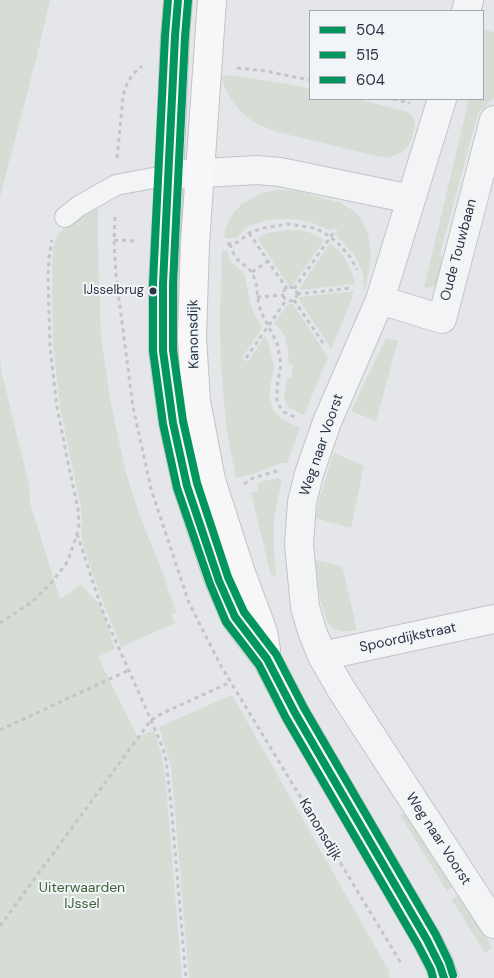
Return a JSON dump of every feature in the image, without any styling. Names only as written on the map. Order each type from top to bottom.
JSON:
[{"type":"street","name":"Kanonsdijk","points":[[178,0],[163,284],[163,351],[173,423],[187,486],[219,581],[235,617],[267,658],[295,713],[427,940],[444,978]]},
{"type":"street","name":"Kanonsdijk","points":[[212,0],[195,243],[192,337],[196,400],[211,480],[241,573],[263,632],[267,658]]},
{"type":"street","name":"Weg naar Voorst","points":[[442,100],[411,198],[370,293],[347,377],[327,422],[309,474],[302,502],[298,544],[305,606],[322,656],[341,689],[494,924]]},
{"type":"street","name":"Oude Touwbaan","points":[[370,293],[442,319],[494,120]]},
{"type":"street","points":[[169,174],[257,170],[280,172],[411,198]]},
{"type":"street","name":"Spoordijkstraat","points":[[322,656],[494,620]]},
{"type":"lane","points":[[65,217],[79,206],[116,185],[169,174]]},
{"type":"path","points":[[116,185],[117,150],[125,88],[132,75],[141,66],[152,62],[174,61]]},
{"type":"path","points":[[208,65],[265,71],[309,80]]},
{"type":"path","points":[[0,623],[32,602],[52,582],[68,561],[77,534],[78,509],[57,407],[49,328],[48,276],[50,250],[56,231],[65,217]]},
{"type":"path","points":[[195,243],[230,244],[238,242],[249,233],[263,228],[288,224],[314,228],[330,237],[346,251],[358,276]]},
{"type":"path","points":[[294,289],[334,232]]},
{"type":"path","points":[[249,233],[287,289]]},
{"type":"path","points":[[114,240],[165,242]]},
{"type":"path","points":[[230,244],[237,259],[252,272],[262,314],[280,353],[281,364],[277,387],[277,402],[284,412],[299,420]]},
{"type":"path","points":[[252,272],[268,261]]},
{"type":"path","points":[[287,289],[294,289]]},
{"type":"path","points":[[284,295],[287,289]]},
{"type":"path","points":[[294,289],[297,294]]},
{"type":"path","points":[[297,294],[370,293]]},
{"type":"path","points":[[287,300],[294,300],[297,294]]},
{"type":"path","points":[[257,298],[284,295]]},
{"type":"path","points":[[284,295],[287,300]]},
{"type":"path","points":[[246,358],[287,300]]},
{"type":"path","points":[[294,300],[347,377]]},
{"type":"path","points":[[77,534],[101,607],[163,748],[169,779],[186,978]]},
{"type":"path","points":[[0,730],[128,670]]},
{"type":"path","name":"Kanonsdijk","points":[[151,720],[231,682],[405,969]]},
{"type":"path","points":[[0,926],[151,720]]},
{"type":"green space","points":[[0,0],[50,0],[0,197]]},
{"type":"green space","points":[[485,30],[494,32],[494,98],[478,113],[440,254],[446,265],[441,282],[436,286],[424,288],[469,100],[484,100]]},
{"type":"green space","points":[[226,75],[309,89],[309,100],[361,100],[408,112],[413,117],[415,126],[411,141],[402,152],[388,158],[277,132],[255,123],[242,113],[232,101],[221,76]]},
{"type":"green space","points":[[280,190],[297,191],[341,203],[355,212],[361,219],[368,234],[371,250],[364,293],[363,274],[357,260],[335,234],[338,231],[333,228],[331,231],[310,222],[289,219],[268,220],[249,226],[236,238],[224,238],[230,219],[242,204],[265,192]]},
{"type":"green space","points":[[98,206],[101,338],[111,404],[126,473],[140,517],[176,612],[171,614],[175,623],[121,647],[84,548],[81,533],[81,508],[60,407],[53,345],[52,277],[55,241],[58,234],[84,213]]},
{"type":"green space","points":[[301,230],[314,234],[324,240],[293,285],[288,285],[257,238],[268,233]]},
{"type":"green space","points":[[330,243],[346,260],[355,284],[300,290],[299,289]]},
{"type":"green space","points":[[222,249],[228,252],[230,262],[244,274],[252,309],[262,328],[242,358],[248,362],[265,336],[274,366],[269,394],[273,410],[282,419],[300,428],[287,463],[281,463],[254,474],[236,478],[227,432],[221,368]]},
{"type":"green space","points":[[354,291],[331,349],[299,300],[300,297]]},
{"type":"green space","points":[[288,304],[293,304],[328,357],[304,415],[290,408],[284,399],[287,378],[291,379],[293,365],[289,364],[285,336],[274,323]]},
{"type":"green space","points":[[386,338],[398,341],[376,421],[351,411]]},
{"type":"green space","name":"Uiterwaarden IJssel","points":[[0,359],[29,485],[30,503],[60,599],[81,585],[100,605],[115,649],[98,657],[137,736],[154,731],[161,752],[165,773],[182,978],[0,978]]},
{"type":"green space","points":[[334,453],[364,466],[351,528],[315,518]]},
{"type":"green space","points":[[277,478],[282,479],[274,518],[276,575],[271,576],[251,493],[259,491],[257,483]]},
{"type":"green space","points":[[315,560],[342,566],[357,630],[341,631],[335,629],[327,622],[320,599]]},
{"type":"green space","points":[[232,695],[389,971],[389,978],[189,978],[171,766],[159,727]]},
{"type":"green space","points":[[404,813],[453,887],[447,891],[400,815]]},
{"type":"green space","points":[[458,895],[492,947],[485,953],[452,900]]},
{"type":"transit line","name":"515","points":[[168,0],[153,283],[153,351],[163,424],[177,488],[210,584],[226,622],[259,665],[286,718],[418,945],[433,978]]},
{"type":"transit line","name":"504","points":[[178,0],[163,284],[163,351],[173,423],[187,486],[219,581],[235,617],[267,659],[295,713],[427,940],[444,978]]},
{"type":"transit line","name":"604","points":[[188,1],[173,284],[173,350],[183,421],[197,483],[228,577],[244,612],[276,654],[304,708],[436,935],[453,975]]},
{"type":"place","name":"IJsselbrug","points":[[153,291]]}]
